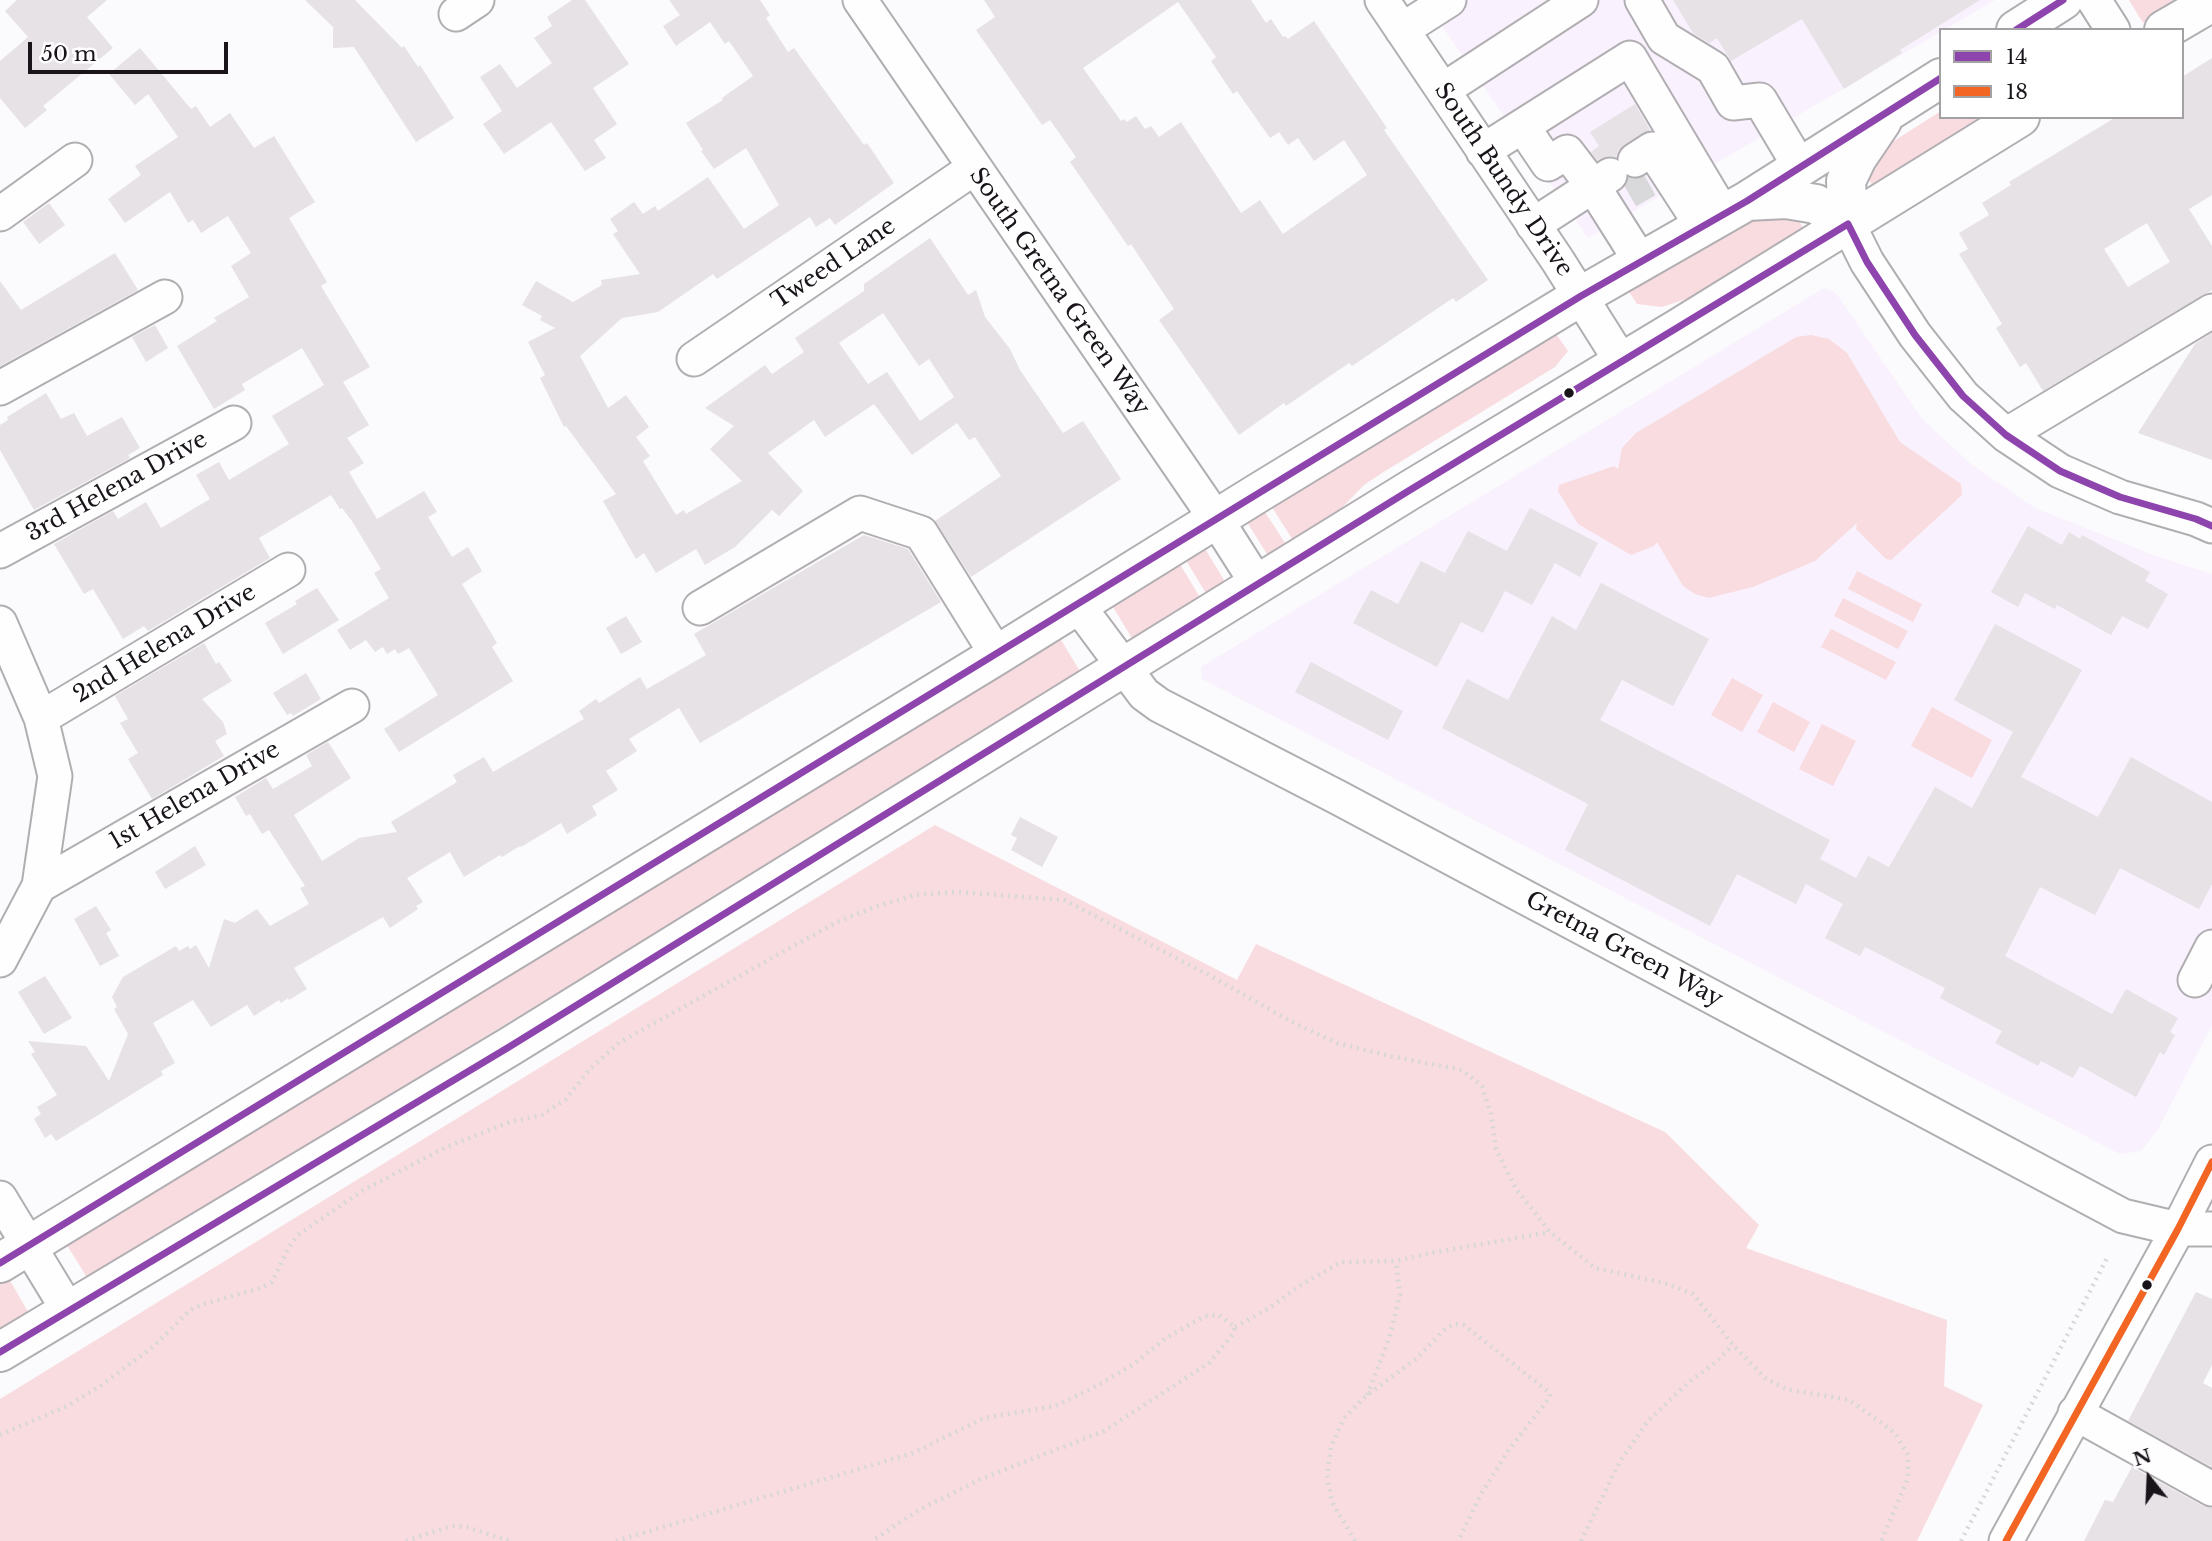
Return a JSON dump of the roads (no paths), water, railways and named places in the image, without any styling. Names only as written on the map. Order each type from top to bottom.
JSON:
[{"type":"main road","points":[[2019,28],[2063,0]]},
{"type":"main road","points":[[2167,28],[2212,2]]},
{"type":"main road","points":[[15,1253],[1581,296],[1724,214],[1939,79]]},
{"type":"main road","points":[[1848,224],[1846,181],[1857,158],[1887,113]]},
{"type":"main road","points":[[0,1352],[509,1047],[2017,119]]},
{"type":"main road","points":[[1724,214],[1786,199],[1816,204],[1848,224]]},
{"type":"street","name":"South Gretna Green Way","points":[[860,0],[1258,584]]},
{"type":"street","name":"South Bundy Drive","points":[[1382,0],[1581,296],[1621,361]]},
{"type":"street","points":[[1402,30],[1449,0]]},
{"type":"street","points":[[1443,90],[1581,0]]},
{"type":"street","points":[[1642,0],[1664,38],[1713,68],[1733,103],[1760,100],[1800,167]]},
{"type":"street","points":[[2094,0],[2112,28]]},
{"type":"street","points":[[1483,150],[1664,38]]},
{"type":"street","points":[[1630,58],[1724,214]]},
{"type":"street","points":[[1523,127],[1548,164]]},
{"type":"street","points":[[1561,207],[1536,173],[1567,152],[1627,181],[1724,214]]},
{"type":"street","points":[[0,214],[75,160]]},
{"type":"street","name":"Tweed Lane","points":[[694,359],[974,168]]},
{"type":"street","points":[[1533,225],[1561,207],[1627,181]]},
{"type":"street","points":[[1627,181],[1641,261]]},
{"type":"street","points":[[1848,224],[1867,262],[1914,335],[1963,396],[2006,435],[2060,471],[2120,497],[2210,521]]},
{"type":"street","points":[[0,388],[165,298]]},
{"type":"street","points":[[2006,435],[2212,311]]},
{"type":"street","name":"3rd Helena Drive","points":[[0,551],[234,423]]},
{"type":"street","points":[[700,608],[860,513],[922,533],[997,655]]},
{"type":"street","name":"2nd Helena Drive","points":[[41,718],[288,570]]},
{"type":"street","name":"Gretna Green Way","points":[[1077,604],[1144,694],[1159,705],[1339,798],[2123,1216],[2178,1228],[2212,1229]]},
{"type":"street","points":[[0,623],[41,718],[55,776],[39,886],[0,960]]},
{"type":"street","name":"1st Helena Drive","points":[[39,886],[352,706]]},
{"type":"street","points":[[2195,980],[2212,947]]},
{"type":"street","points":[[2006,1541],[2212,1162]]},
{"type":"street","points":[[0,1198],[15,1253],[68,1310]]},
{"type":"street","points":[[2075,1413],[2212,1489]]},
{"type":"tunnel","points":[[1628,192],[1647,181]]}]
